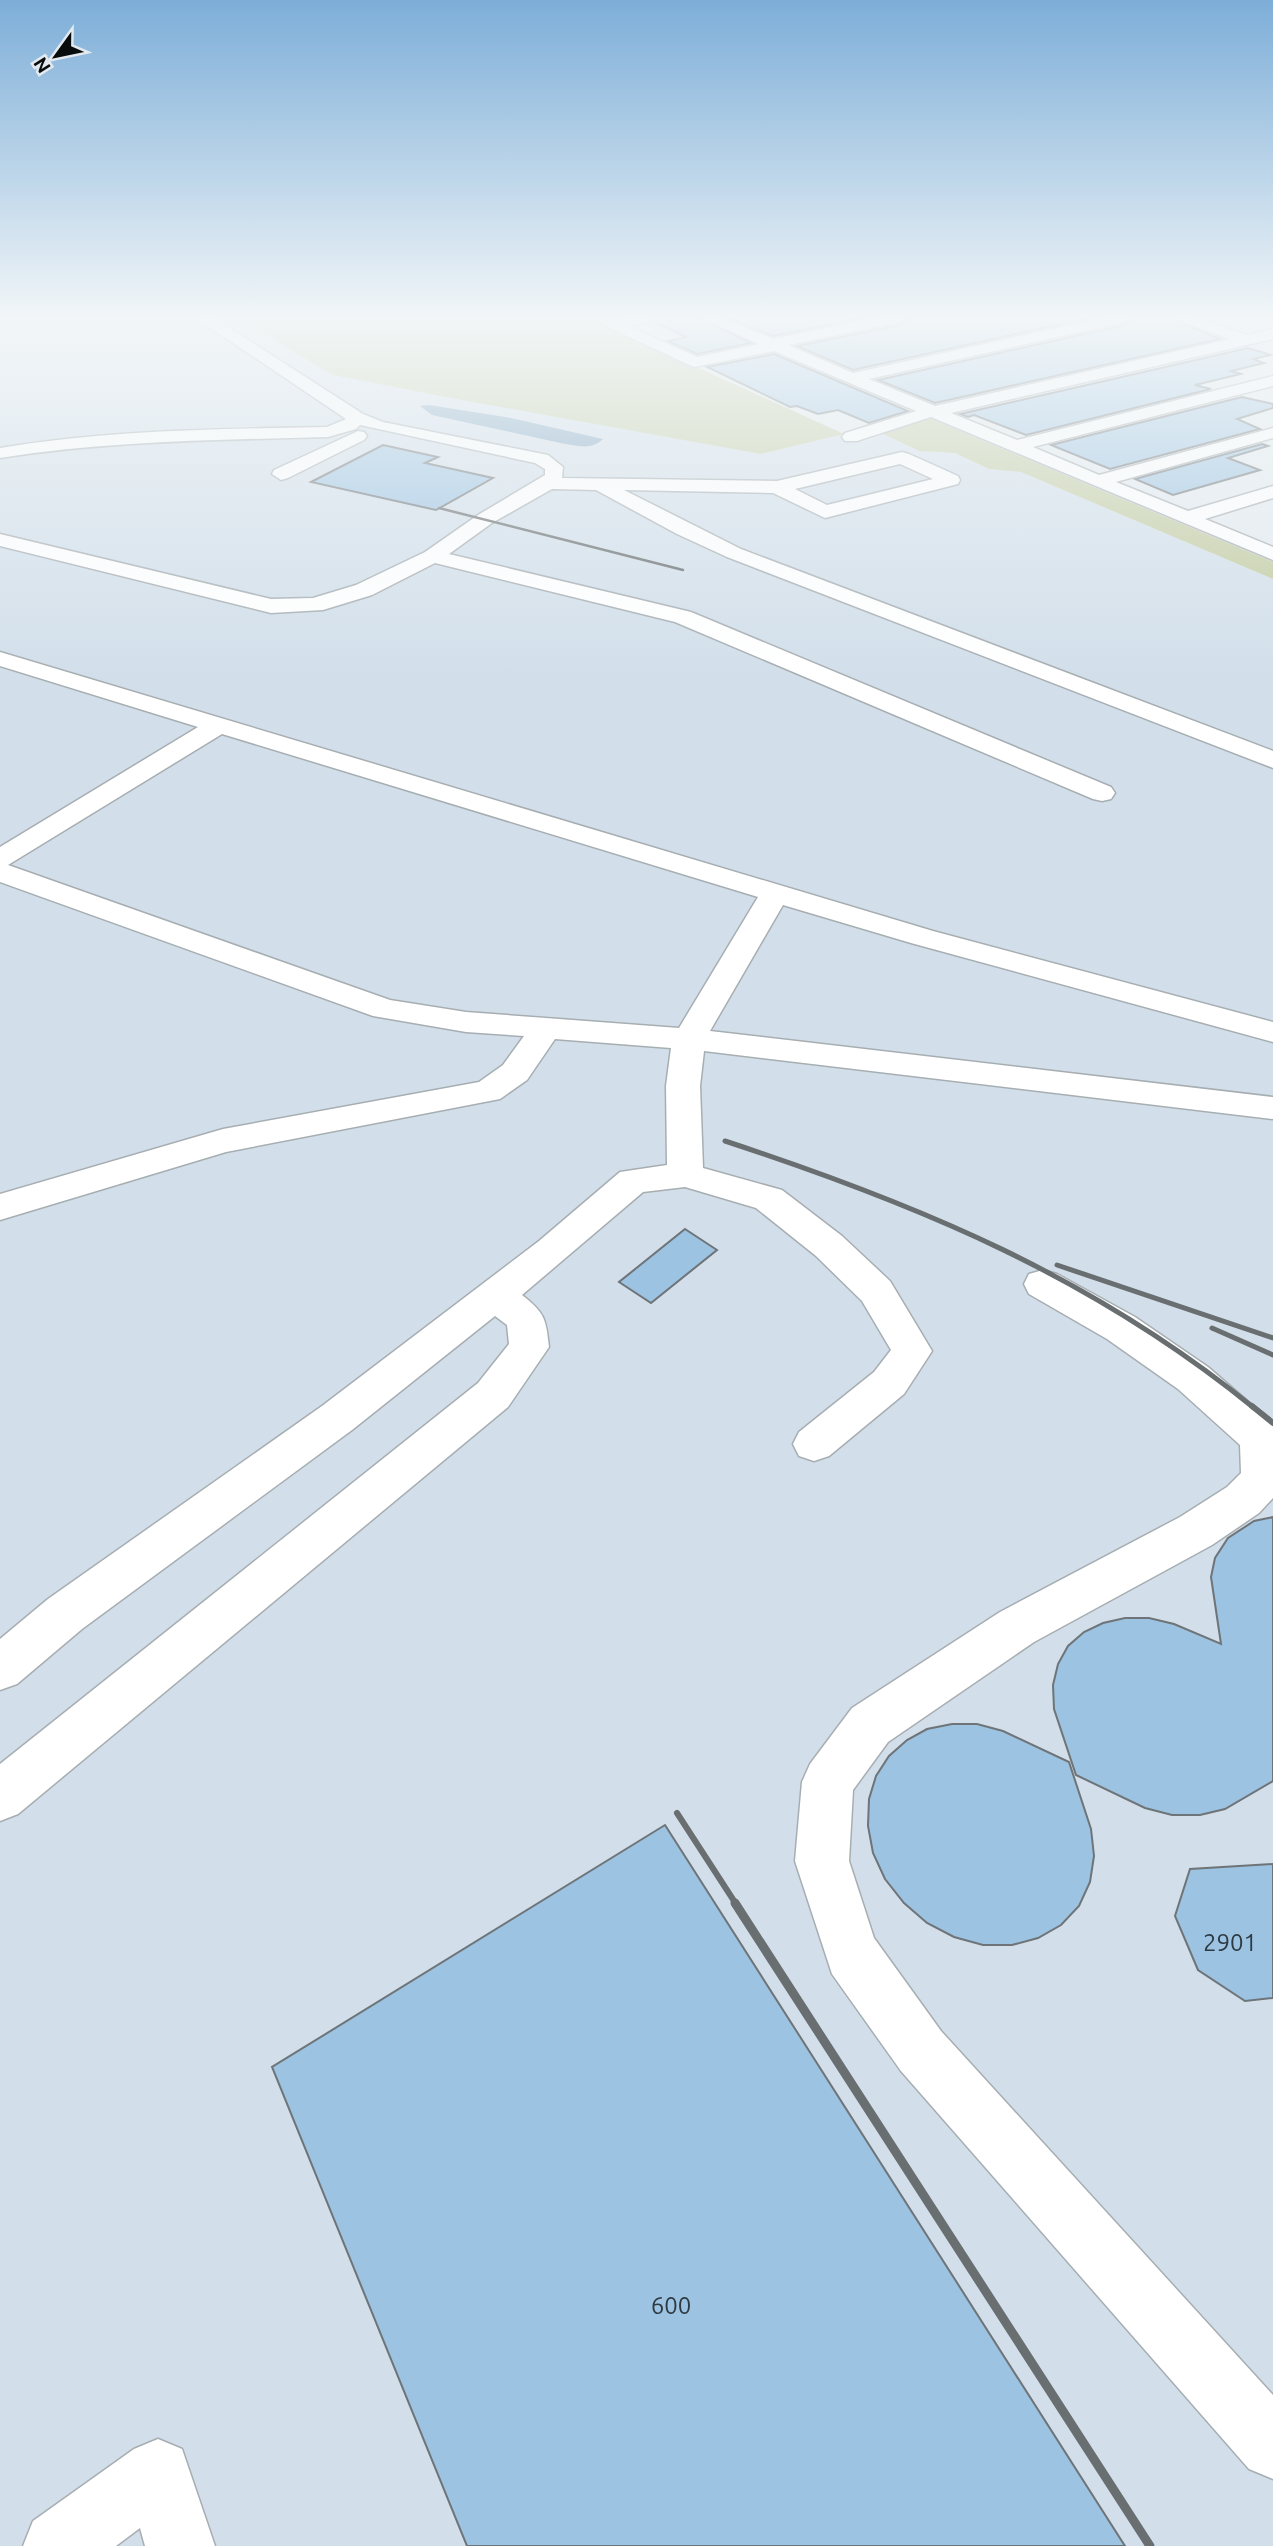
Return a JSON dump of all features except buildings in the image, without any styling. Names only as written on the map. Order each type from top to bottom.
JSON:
[{"type":"street","points":[[121,437],[127,438]]},
{"type":"street","points":[[0,453],[55,444],[167,437]]},
{"type":"street","points":[[281,474],[357,437]]},
{"type":"street","points":[[432,437],[541,459],[734,553],[1273,760]]},
{"type":"street","points":[[993,437],[1273,554]]},
{"type":"street","points":[[1015,446],[1051,437]]},
{"type":"street","points":[[1097,481],[1259,437]]},
{"type":"street","points":[[548,483],[777,487],[902,458],[951,480],[825,512],[777,487]]},
{"type":"street","points":[[0,540],[271,606],[288,607],[342,599],[432,556],[485,519],[548,483],[554,475],[554,467],[541,459]]},
{"type":"street","points":[[1186,518],[1273,492]]},
{"type":"street","points":[[432,556],[684,617],[1102,793]]},
{"type":"street","points":[[0,659],[922,937],[1273,1032]]},
{"type":"street","points":[[0,859],[219,725]]},
{"type":"street","points":[[0,872],[384,1009],[466,1022],[689,1039],[1273,1108]]},
{"type":"street","points":[[685,1175],[683,1086],[689,1039],[776,892]]},
{"type":"street","points":[[0,1207],[223,1141],[488,1091],[504,1085],[520,1070],[545,1028]]},
{"type":"street","points":[[0,1668],[65,1614],[337,1419],[552,1251],[633,1181],[685,1175],[769,1199],[829,1246],[876,1291],[912,1351],[889,1382],[814,1444]]},
{"type":"street","points":[[1043,1284],[1121,1328],[1203,1386],[1261,1438],[1264,1479],[1243,1500],[1196,1531],[1017,1628],[870,1725],[828,1782],[822,1861],[852,1954],[921,2051],[1273,2445]]},
{"type":"street","points":[[0,1796],[493,1395],[529,1347],[526,1319],[495,1294]]},
{"type":"street","points":[[58,2546],[158,2473],[180,2546]]},
{"type":"shaded area","points":[[0,437],[668,437],[761,454],[832,437],[850,437],[862,442],[888,437],[919,451],[955,453],[989,469],[1021,472],[1273,579],[1273,2546],[0,2546]]},
{"type":"green space","points":[[666,437],[832,437],[761,454]]},
{"type":"green space","points":[[889,437],[974,437],[1273,562],[1273,579],[1021,472],[989,469],[955,453],[919,451]]},
{"type":"water","points":[[532,437],[603,439],[590,446]]},
{"type":"railway","points":[[439,508],[683,570]]},
{"type":"railway","points":[[725,1141],[867,1191],[1002,1249],[1131,1320],[1254,1408]]},
{"type":"railway","points":[[1057,1265],[1273,1338]]},
{"type":"railway","points":[[1212,1328],[1273,1355]]},
{"type":"railway","points":[[1252,1406],[1273,1423]]},
{"type":"railway","points":[[677,1813],[736,1904]]},
{"type":"railway","points":[[735,1903],[1150,2546]]}]
